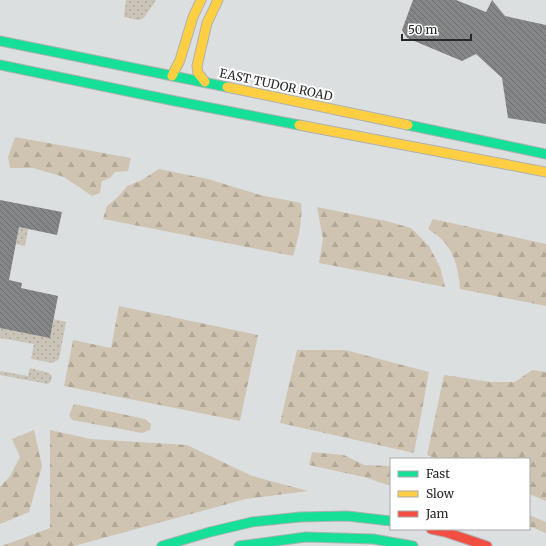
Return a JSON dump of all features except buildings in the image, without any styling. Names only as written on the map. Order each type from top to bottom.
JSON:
[{"type":"main road","points":[[172,76],[180,60],[192,17],[201,0]]},
{"type":"main road","points":[[205,82],[198,74],[197,66],[208,23],[218,0]]},
{"type":"main road","name":"EAST TUDOR ROAD","points":[[0,41],[205,82],[546,154]]},
{"type":"main road","points":[[0,65],[175,101],[546,172]]},
{"type":"main road","points":[[162,546],[252,522],[300,517],[347,516],[390,521]]},
{"type":"main road","points":[[436,530],[487,546]]},
{"type":"main road","points":[[239,546],[306,537],[373,538],[413,546]]},
{"type":"shaded area","points":[[126,0],[156,0],[144,18],[139,20],[124,17]]},
{"type":"shaded area","points":[[19,227],[28,229],[25,246],[16,244]]},
{"type":"shaded area","points":[[54,319],[66,322],[59,359],[53,363],[31,359],[34,344],[0,338],[0,328],[50,337]]},
{"type":"shaded area","points":[[30,368],[49,373],[52,376],[51,381],[48,384],[0,375],[0,371],[28,376]]},
{"type":"green space","points":[[15,137],[131,158],[128,171],[115,172],[110,178],[102,181],[100,193],[92,196],[64,177],[33,168],[10,168],[8,157]]},
{"type":"green space","points":[[159,169],[208,179],[260,195],[301,203],[300,230],[293,256],[103,219],[107,206],[118,197],[127,186],[140,181]]},
{"type":"green space","points":[[317,207],[386,221],[411,228],[429,246],[440,267],[445,287],[319,263],[323,239]]},
{"type":"green space","points":[[433,219],[546,244],[546,306],[460,289],[457,268],[452,254],[444,242],[428,229]]},
{"type":"green space","points":[[119,306],[258,335],[240,421],[64,386],[73,340],[111,348]]},
{"type":"green space","points":[[297,350],[345,350],[429,372],[414,453],[280,423]]},
{"type":"green space","points":[[532,370],[546,372],[546,501],[530,494],[530,458],[434,458],[427,455],[444,375],[491,382],[515,382]]},
{"type":"green space","points":[[74,404],[145,419],[151,424],[150,430],[142,433],[72,420],[69,415]]},
{"type":"green space","points":[[34,430],[42,466],[29,512],[0,524],[0,487],[10,476],[20,457],[12,439]]},
{"type":"green space","points":[[50,430],[90,439],[187,445],[252,476],[308,491],[246,499],[74,546],[2,546],[50,528]]},
{"type":"green space","points":[[312,452],[344,455],[364,465],[390,466],[390,486],[364,477],[309,465]]},
{"type":"green space","points":[[530,515],[546,522],[546,533],[530,526]]},
{"type":"traffic: fast","points":[[0,41],[227,87]]},
{"type":"traffic: fast","points":[[0,65],[299,125]]},
{"type":"traffic: fast","points":[[408,125],[546,154]]},
{"type":"traffic: fast","points":[[162,546],[252,522],[300,517],[347,516],[390,521]]},
{"type":"traffic: fast","points":[[239,546],[306,537],[373,539],[413,546]]},
{"type":"traffic: slow","points":[[172,76],[180,60],[193,17],[201,0]]},
{"type":"traffic: slow","points":[[205,82],[198,73],[197,66],[207,23],[218,0]]},
{"type":"traffic: slow","points":[[227,87],[408,125]]},
{"type":"traffic: slow","points":[[299,125],[546,172]]},
{"type":"traffic: jam","points":[[436,530],[487,546]]}]
